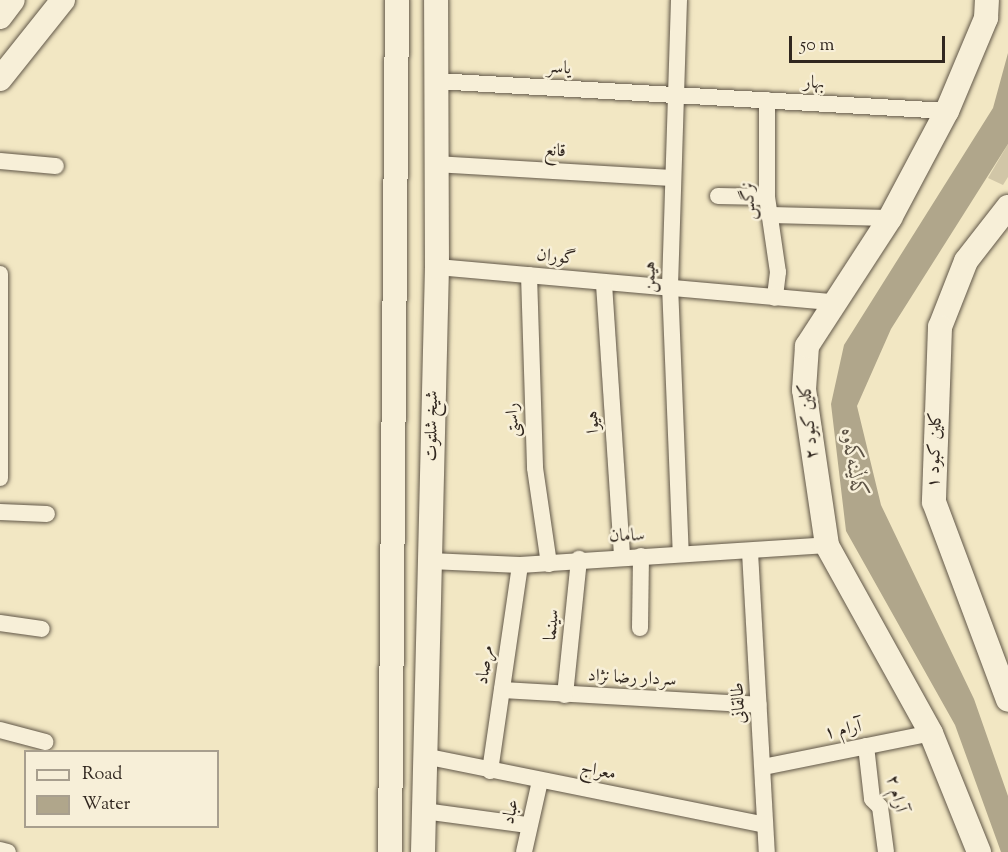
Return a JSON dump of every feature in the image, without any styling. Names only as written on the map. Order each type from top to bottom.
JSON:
[{"type":"main road","points":[[0,17],[13,0]]},
{"type":"main road","points":[[0,79],[63,0]]},
{"type":"main road","points":[[390,852],[397,0]]},
{"type":"main road","name":"شیخ شلتوت","points":[[423,852],[437,267],[436,0]]},
{"type":"main road","name":"کلین کبود ۲","points":[[980,852],[932,733],[826,545],[804,390],[807,346],[833,302],[890,218],[947,111],[986,18],[987,0]]},
{"type":"main road","name":"کلین کبود ۱","points":[[1008,207],[966,261],[940,327],[934,502],[1008,700]]},
{"type":"street","name":"هیمن","points":[[680,0],[670,285],[681,554]]},
{"type":"street","name":"یاسر","points":[[436,81],[678,96]]},
{"type":"street","name":"بهار","points":[[678,96],[947,111]]},
{"type":"street","name":"نرگس","points":[[767,100],[767,197],[778,272],[775,298]]},
{"type":"street","points":[[0,161],[56,166]]},
{"type":"street","name":"قانع","points":[[435,164],[672,178]]},
{"type":"street","points":[[718,196],[767,197]]},
{"type":"street","points":[[769,215],[890,218]]},
{"type":"street","name":"گوران","points":[[437,267],[604,284],[670,285],[775,298],[833,302]]},
{"type":"street","points":[[0,478],[1,274]]},
{"type":"street","name":"راستی","points":[[529,275],[535,468],[549,564]]},
{"type":"street","name":"هیوا","points":[[604,284],[622,557]]},
{"type":"street","points":[[0,512],[46,514]]},
{"type":"street","name":"سامان","points":[[430,561],[549,564],[579,559],[750,552],[826,545]]},
{"type":"street","name":"طالقانی","points":[[750,552],[767,852]]},
{"type":"street","points":[[640,556],[640,628]]},
{"type":"street","name":"سینما","points":[[565,695],[579,559]]},
{"type":"street","name":"مرصاد","points":[[490,771],[520,565]]},
{"type":"street","points":[[0,623],[42,629]]},
{"type":"street","name":"سردار رضا نژاد","points":[[502,690],[759,705]]},
{"type":"street","points":[[0,730],[45,742]]},
{"type":"street","name":"آرام ۱","points":[[763,766],[932,733]]},
{"type":"street","name":"آرام ۲","points":[[866,746],[872,799],[880,807],[886,852]]},
{"type":"street","name":"معراج","points":[[424,756],[765,825]]},
{"type":"street","name":"عباد","points":[[524,852],[528,825],[540,781]]},
{"type":"street","points":[[424,811],[528,825]]},
{"type":"street","points":[[0,850],[8,852]]},
{"type":"shaded area","points":[[1008,144],[1008,177],[1003,185],[988,178]]},
{"type":"water","name":"کەڵینەکەوە","points":[[1008,53],[1008,144],[891,329],[857,406],[881,505],[974,699],[1008,796],[1008,852],[1001,852],[955,725],[846,531],[831,404],[844,345],[993,108]]}]
